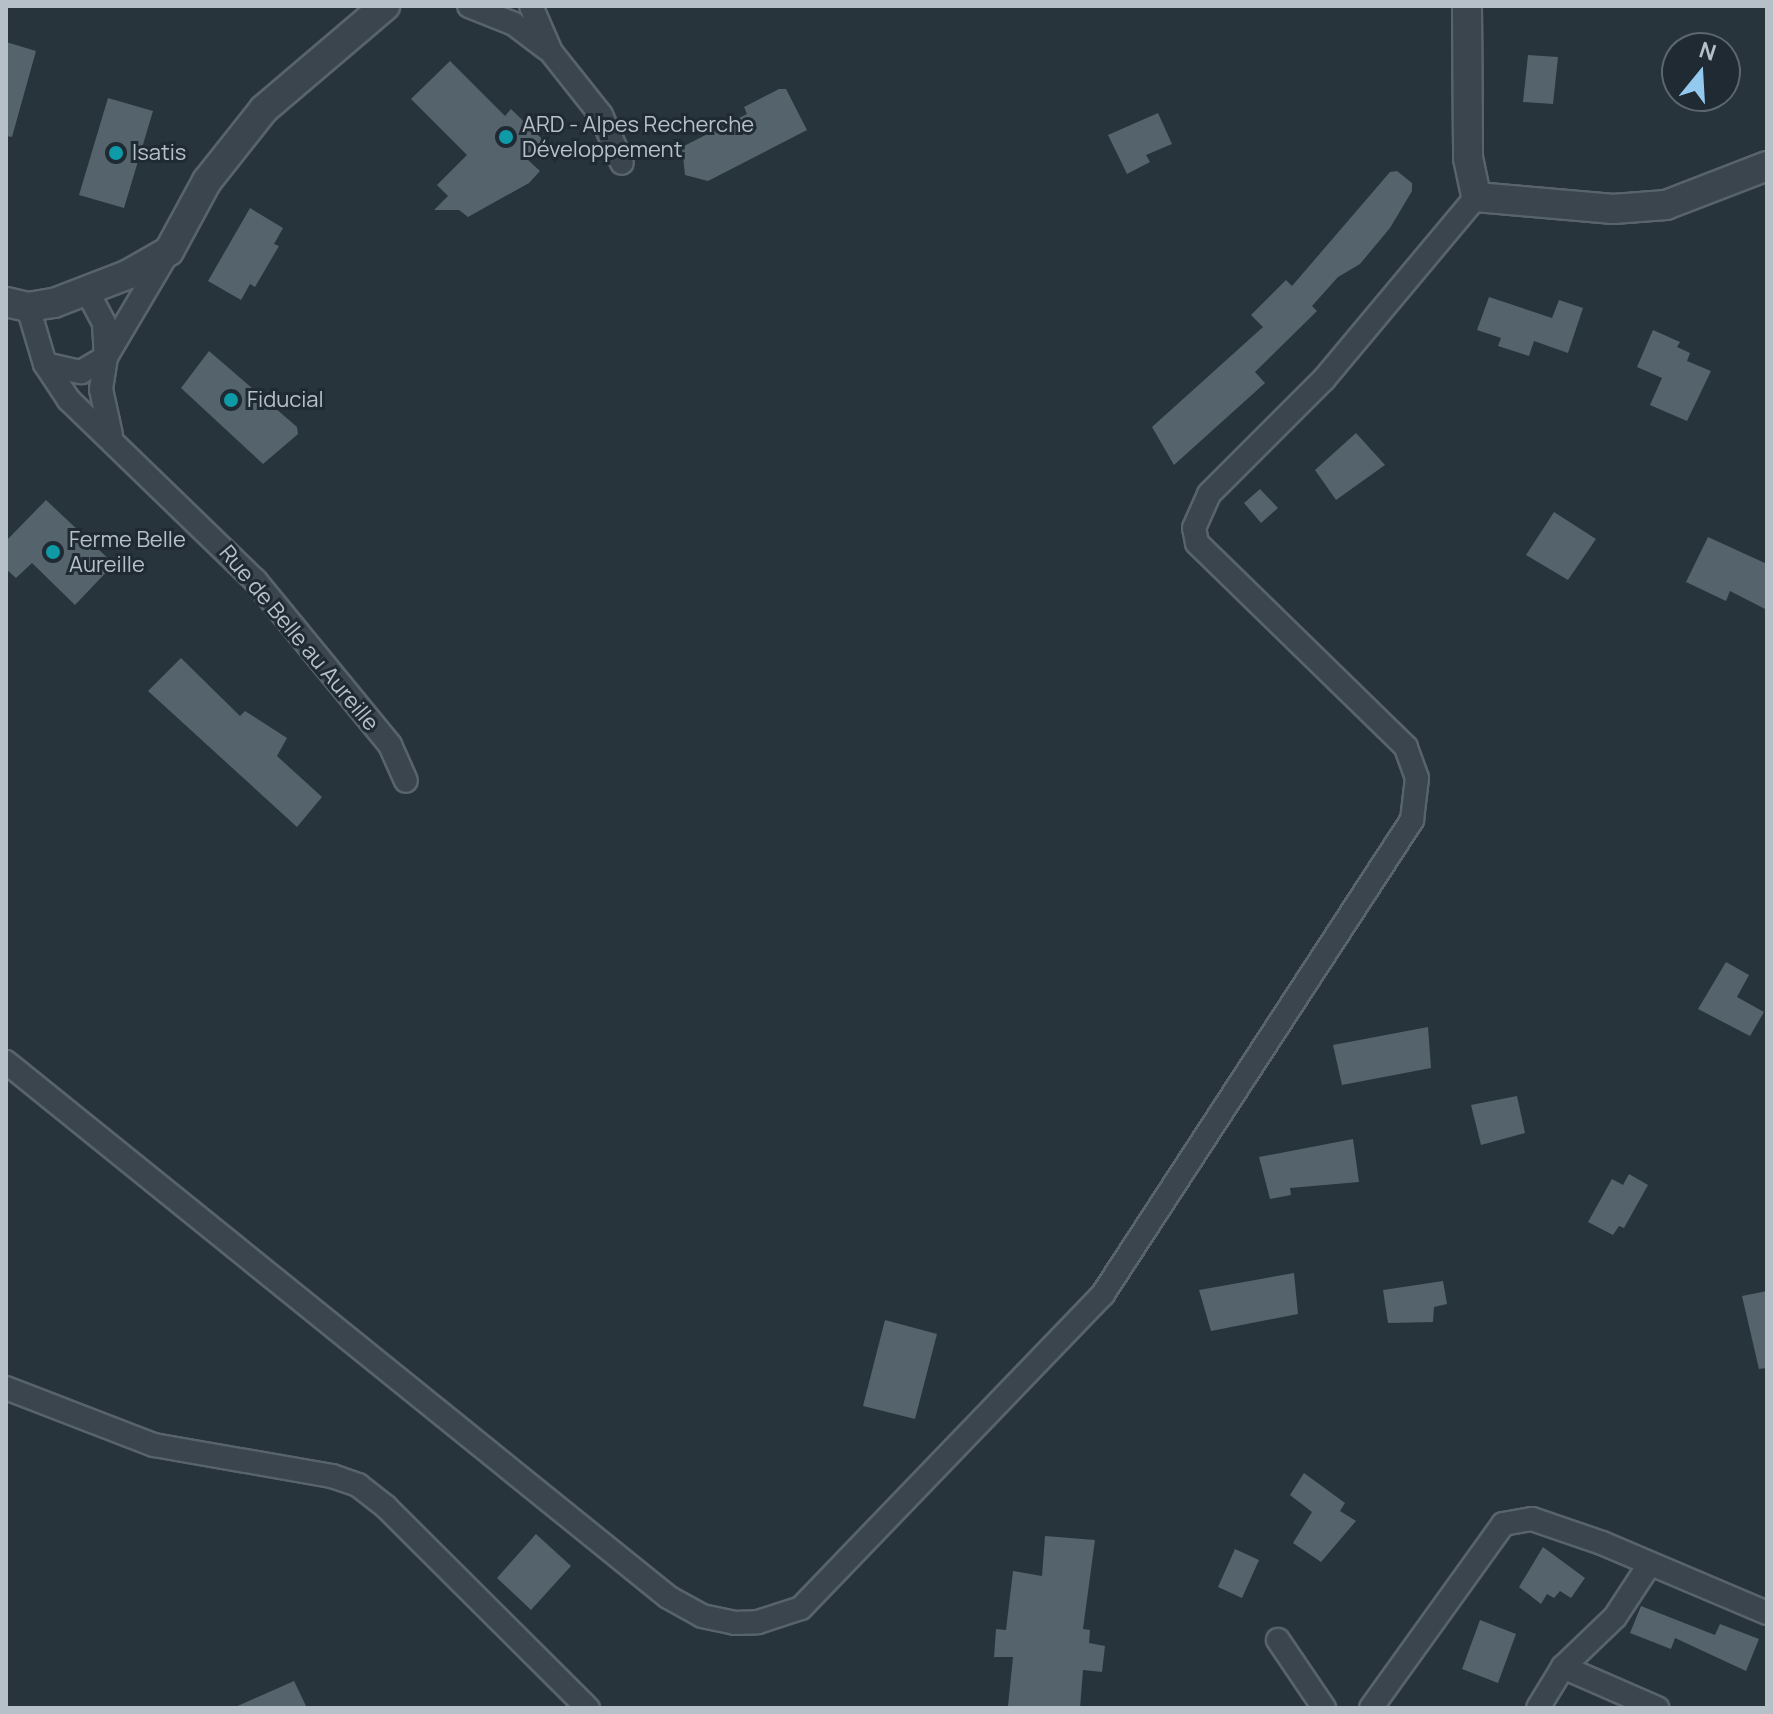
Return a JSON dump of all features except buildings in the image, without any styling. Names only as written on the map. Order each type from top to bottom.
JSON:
[{"type":"street","points":[[45,364],[81,372],[106,357],[207,181],[264,109],[385,6]]},
{"type":"street","points":[[531,6],[551,52]]},
{"type":"street","points":[[1467,6],[1468,158],[1476,197]]},
{"type":"street","points":[[485,8],[514,24],[551,52],[601,115],[622,163]]},
{"type":"street","points":[[1476,197],[1613,209],[1666,205],[1767,166]]},
{"type":"street","points":[[6,1062],[668,1597],[702,1616],[734,1623],[758,1622],[801,1608],[1103,1294],[1412,820],[1417,778],[1406,747],[1197,543],[1194,528],[1209,494],[1324,379],[1476,197]]},
{"type":"street","points":[[17,305],[87,291],[169,251]]},
{"type":"street","points":[[87,291],[104,323],[106,357],[101,389],[111,436]]},
{"type":"street","name":"Rue de Belle au Aureille","points":[[17,305],[45,364],[69,400],[111,436],[255,580],[390,745],[406,781]]},
{"type":"street","points":[[6,1388],[154,1445],[332,1476],[358,1485],[386,1507],[588,1708]]},
{"type":"street","points":[[1371,1708],[1503,1524],[1532,1519],[1767,1613]]},
{"type":"street","points":[[1538,1708],[1563,1667],[1615,1617],[1649,1565]]},
{"type":"street","points":[[1278,1640],[1324,1708]]},
{"type":"street","points":[[1563,1667],[1657,1708]]},
{"type":"place","name":"ARD - Alpes Recherche Développement","points":[[506,137]]},
{"type":"place","name":"Isatis","points":[[116,153]]},
{"type":"place","name":"Fiducial","points":[[231,400]]},
{"type":"place","name":"Ferme Belle Aureille","points":[[53,552]]}]
